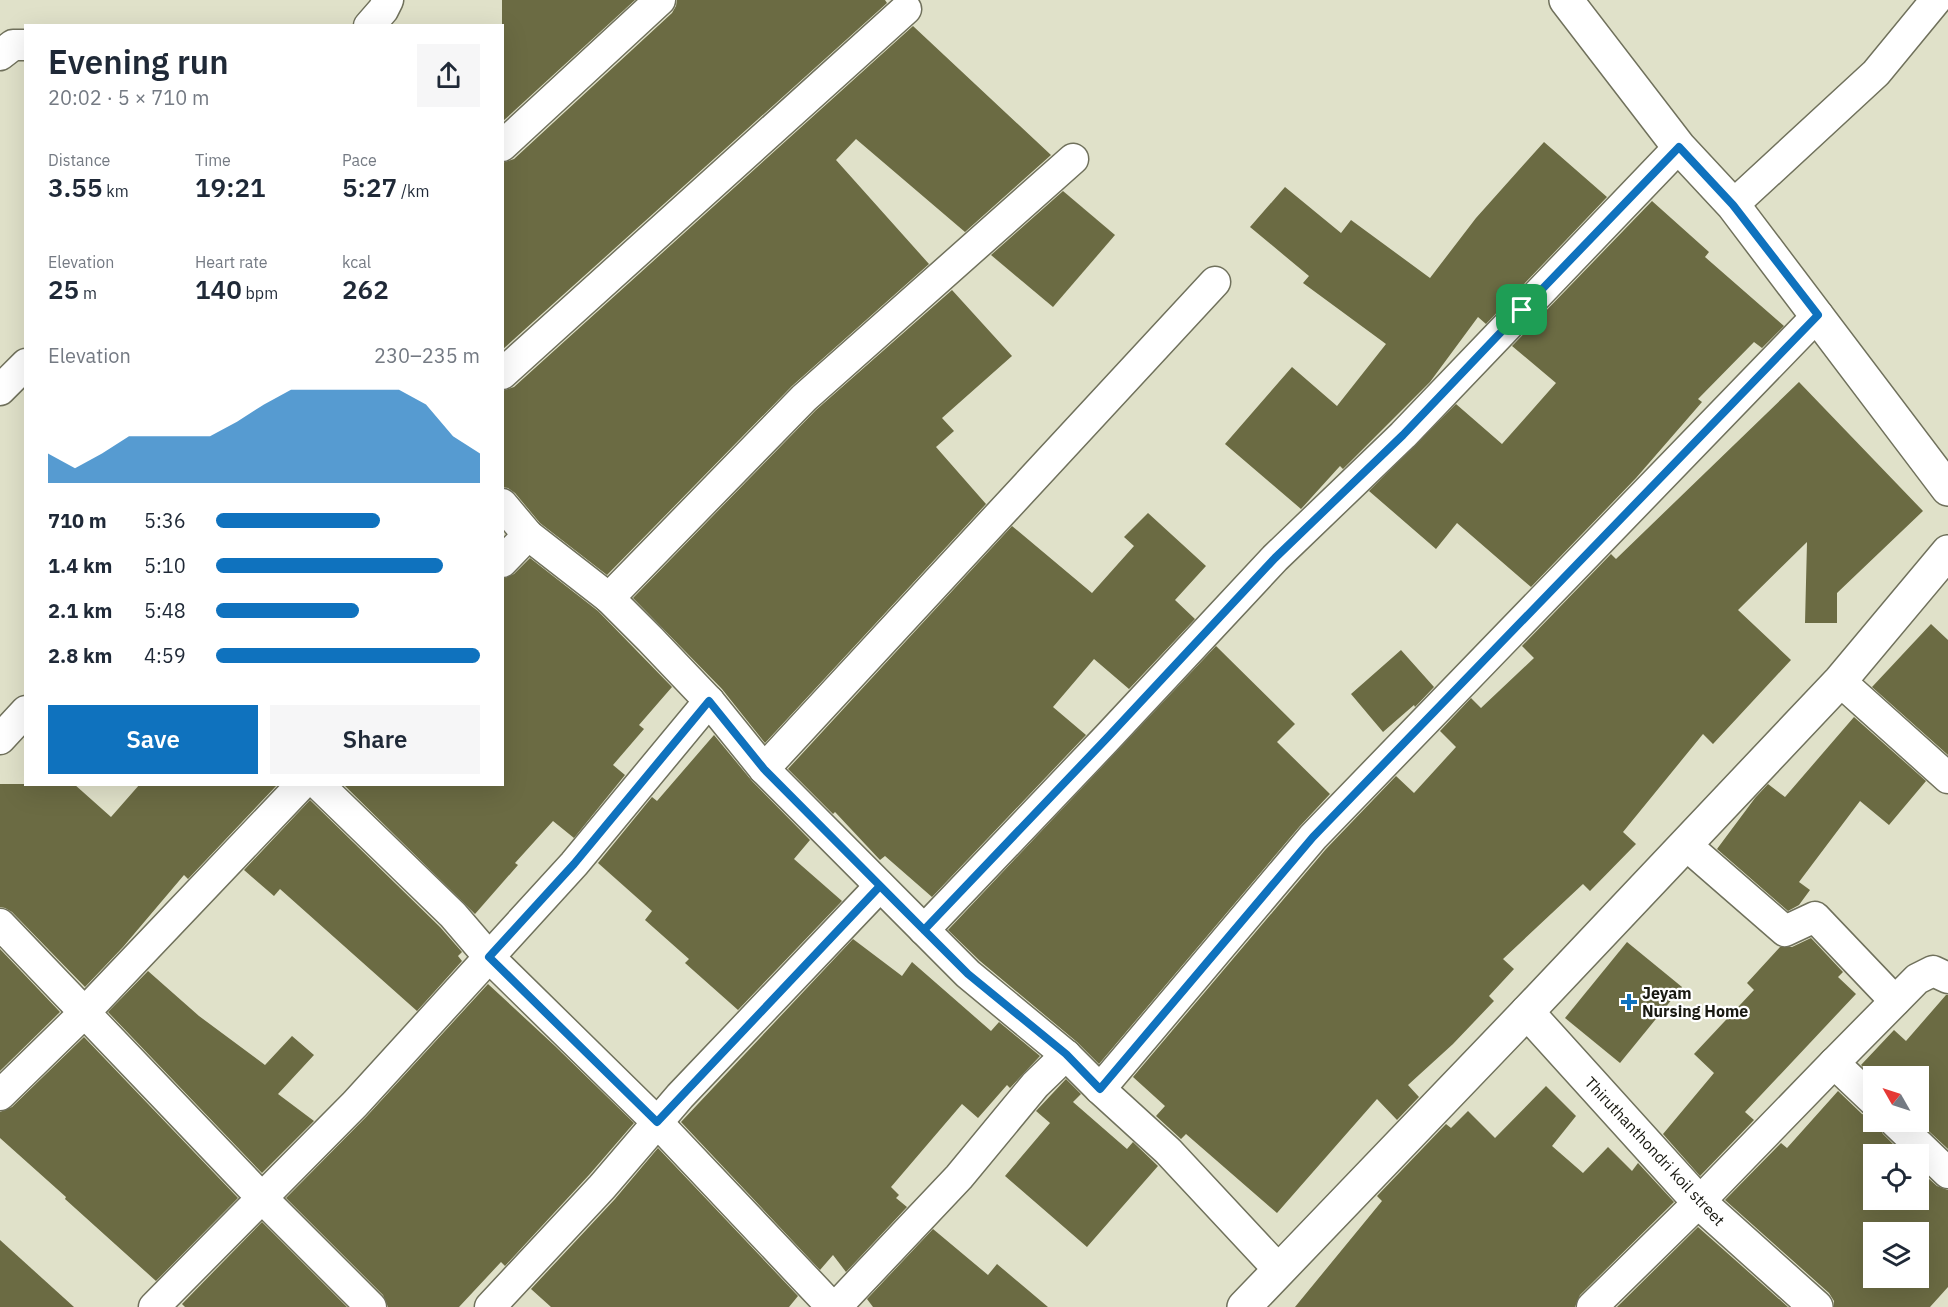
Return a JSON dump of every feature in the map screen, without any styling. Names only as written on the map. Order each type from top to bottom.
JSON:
[{"type":"street","points":[[371,24],[388,0]]},
{"type":"street","points":[[504,144],[660,0]]},
{"type":"street","points":[[1566,0],[1679,147],[1733,205],[1948,489]]},
{"type":"street","points":[[1733,205],[1876,73],[1936,0]]},
{"type":"street","points":[[504,372],[906,9]]},
{"type":"street","points":[[0,55],[14,45],[24,45]]},
{"type":"street","points":[[924,930],[1275,558],[1403,435],[1679,147]]},
{"type":"street","points":[[609,598],[804,398],[1073,159]]},
{"type":"street","points":[[764,769],[1215,282]]},
{"type":"street","points":[[1100,1089],[1313,837],[1818,315]]},
{"type":"street","points":[[0,390],[24,366]]},
{"type":"street","points":[[504,506],[528,535],[609,598],[709,701],[764,769],[880,886],[968,974],[1066,1054],[1100,1089],[1168,1150],[1279,1270]]},
{"type":"street","points":[[504,560],[528,535]]},
{"type":"street","points":[[1244,1307],[1840,681],[1948,552]]},
{"type":"street","points":[[1840,681],[1948,778]]},
{"type":"street","points":[[154,1307],[355,1104],[574,864],[709,701]]},
{"type":"street","points":[[0,739],[24,713]]},
{"type":"street","points":[[0,1095],[84,1013],[300,786]]},
{"type":"street","points":[[320,786],[453,915],[489,957],[657,1122],[834,1307],[959,1177],[1035,1085],[1066,1054]]},
{"type":"street","points":[[1685,844],[1785,931],[1815,916],[1895,1001]]},
{"type":"street","points":[[490,1307],[602,1187],[657,1122],[880,886]]},
{"type":"street","points":[[0,924],[262,1198],[371,1307]]},
{"type":"street","points":[[1592,1307],[1699,1202],[1917,979],[1933,971],[1948,978]]},
{"type":"street","name":"Thiruthanthondri koil street","points":[[1527,1012],[1699,1202],[1816,1307]]},
{"type":"street","points":[[1834,1063],[1863,1091]]},
{"type":"street","points":[[1905,1132],[1948,1173]]},
{"type":"building","points":[[502,0],[635,0],[504,120],[504,24],[502,24]]},
{"type":"building","points":[[677,0],[885,0],[887,3],[504,348],[504,162],[514,159],[672,13]]},
{"type":"building","points":[[913,26],[1051,155],[965,232],[856,139],[836,160],[929,264],[792,386],[607,575],[540,523],[515,493],[504,487],[504,390],[514,387]]},
{"type":"building","points":[[1544,142],[1607,197],[1486,324],[1478,317],[1430,382],[1343,469],[1340,466],[1301,509],[1225,444],[1292,367],[1337,406],[1386,344],[1303,283],[1309,276],[1250,227],[1285,187],[1341,233],[1351,220],[1430,278],[1476,218]]},
{"type":"building","points":[[1063,191],[1115,235],[1053,307],[991,255]]},
{"type":"building","points":[[1652,201],[1709,252],[1705,257],[1784,326],[1762,348],[1754,342],[1698,399],[1702,402],[1636,478],[1531,587],[1457,523],[1436,549],[1369,491],[1456,404],[1502,444],[1556,383],[1512,346]]},
{"type":"building","points":[[952,290],[1012,356],[942,418],[954,431],[936,447],[986,504],[765,743],[722,689],[633,598],[816,410]]},
{"type":"building","points":[[1799,382],[1923,511],[1837,593],[1837,623],[1805,623],[1807,542],[1738,610],[1791,660],[1713,744],[1703,734],[1623,832],[1636,844],[1590,891],[1583,884],[1503,959],[1514,969],[1489,996],[1494,1001],[1453,1044],[1408,1085],[1419,1097],[1397,1120],[1377,1099],[1277,1213],[1186,1134],[1181,1139],[1156,1116],[1165,1106],[1133,1077],[1326,849],[1396,776],[1414,793],[1456,747],[1440,731],[1471,698],[1481,708],[1534,658],[1522,646],[1611,554],[1616,559]]},
{"type":"building","points":[[1148,513],[1206,566],[1175,600],[1195,619],[1129,689],[1094,659],[1053,707],[1086,735],[932,897],[885,856],[880,860],[835,812],[833,814],[788,769],[1012,526],[1092,593],[1134,546],[1124,537]]},
{"type":"building","points":[[530,558],[598,611],[672,687],[639,725],[644,729],[613,765],[625,775],[574,838],[553,821],[515,863],[518,865],[475,914],[345,786],[504,786],[504,578],[514,574]]},
{"type":"building","points":[[1931,624],[1948,640],[1948,755],[1872,687]]},
{"type":"building","points":[[1216,646],[1295,724],[1277,742],[1330,794],[1300,826],[1099,1064],[1077,1042],[980,961],[948,930]]},
{"type":"building","points":[[1401,650],[1434,687],[1415,707],[1414,705],[1383,732],[1351,694]]},
{"type":"building","points":[[1854,717],[1926,781],[1889,825],[1860,801],[1799,882],[1810,890],[1799,905],[1788,911],[1717,849],[1768,784],[1785,797]]},
{"type":"building","points":[[714,735],[752,781],[810,840],[794,859],[842,901],[738,1010],[685,963],[689,959],[645,920],[652,911],[598,863],[652,797],[657,801]]},
{"type":"building","points":[[0,784],[76,786],[111,817],[138,786],[276,786],[188,879],[184,875],[123,947],[85,987],[12,912],[0,907]]},
{"type":"building","points":[[310,800],[440,927],[462,952],[458,956],[462,961],[417,1011],[280,889],[274,896],[244,870]]},
{"type":"building","points":[[1811,938],[1843,972],[1838,977],[1856,994],[1745,1112],[1754,1120],[1700,1176],[1663,1134],[1714,1073],[1694,1054],[1754,990],[1747,983],[1780,947],[1792,947]]},
{"type":"building","points":[[853,939],[902,976],[912,962],[991,1031],[999,1022],[1040,1056],[1010,1088],[1007,1085],[978,1118],[962,1104],[891,1187],[899,1195],[896,1198],[907,1207],[846,1272],[833,1255],[820,1270],[681,1122]]},
{"type":"building","points":[[1627,942],[1682,987],[1620,1063],[1565,1018]]},
{"type":"building","points":[[0,949],[60,1012],[0,1071]]},
{"type":"building","points":[[148,971],[199,1016],[265,1065],[292,1036],[314,1055],[278,1094],[314,1121],[262,1173],[108,1012]]},
{"type":"building","points":[[488,984],[634,1123],[505,1266],[501,1262],[459,1307],[388,1307],[383,1295],[286,1198],[367,1116]]},
{"type":"building","points":[[1948,995],[1948,1149],[1929,1131],[1929,1066],[1863,1067],[1861,1065],[1894,1030],[1906,1041]]},
{"type":"building","points":[[84,1037],[238,1198],[156,1281],[0,1138],[0,1112],[12,1107]]},
{"type":"building","points":[[1066,1079],[1081,1094],[1073,1102],[1127,1149],[1133,1142],[1158,1166],[1087,1247],[1005,1176],[1050,1123],[1036,1111]]},
{"type":"building","points":[[1546,1086],[1576,1116],[1552,1146],[1583,1173],[1608,1147],[1632,1171],[1638,1163],[1674,1202],[1580,1295],[1575,1307],[1295,1307],[1382,1201],[1377,1196],[1446,1124],[1451,1128],[1468,1111],[1495,1138]]},
{"type":"building","points":[[1838,1091],[1863,1114],[1863,1132],[1882,1132],[1893,1144],[1863,1144],[1863,1210],[1929,1210],[1929,1179],[1937,1186],[1948,1190],[1948,1287],[1930,1307],[1834,1307],[1834,1301],[1829,1293],[1725,1200],[1781,1143],[1787,1148]]},
{"type":"building","points":[[658,1148],[798,1296],[789,1307],[551,1307],[531,1289],[615,1199]]},
{"type":"building","points":[[262,1222],[347,1307],[185,1307],[182,1304]]},
{"type":"building","points":[[1698,1227],[1788,1307],[1617,1307]]},
{"type":"building","points":[[933,1229],[988,1275],[997,1264],[1048,1307],[873,1307],[867,1299]]},
{"type":"building","points":[[0,1240],[74,1307],[0,1307]]},
{"type":"place","name":"Jeyam Nursing Home","points":[[1629,1002]]},
{"type":"route","points":[[1522,310],[1403,435],[1275,558],[924,930],[764,769],[709,701],[574,864],[489,957],[657,1122],[880,886],[924,930],[968,974],[1066,1054],[1100,1089],[1313,837],[1818,315],[1733,205],[1679,147],[1522,310]]}]
